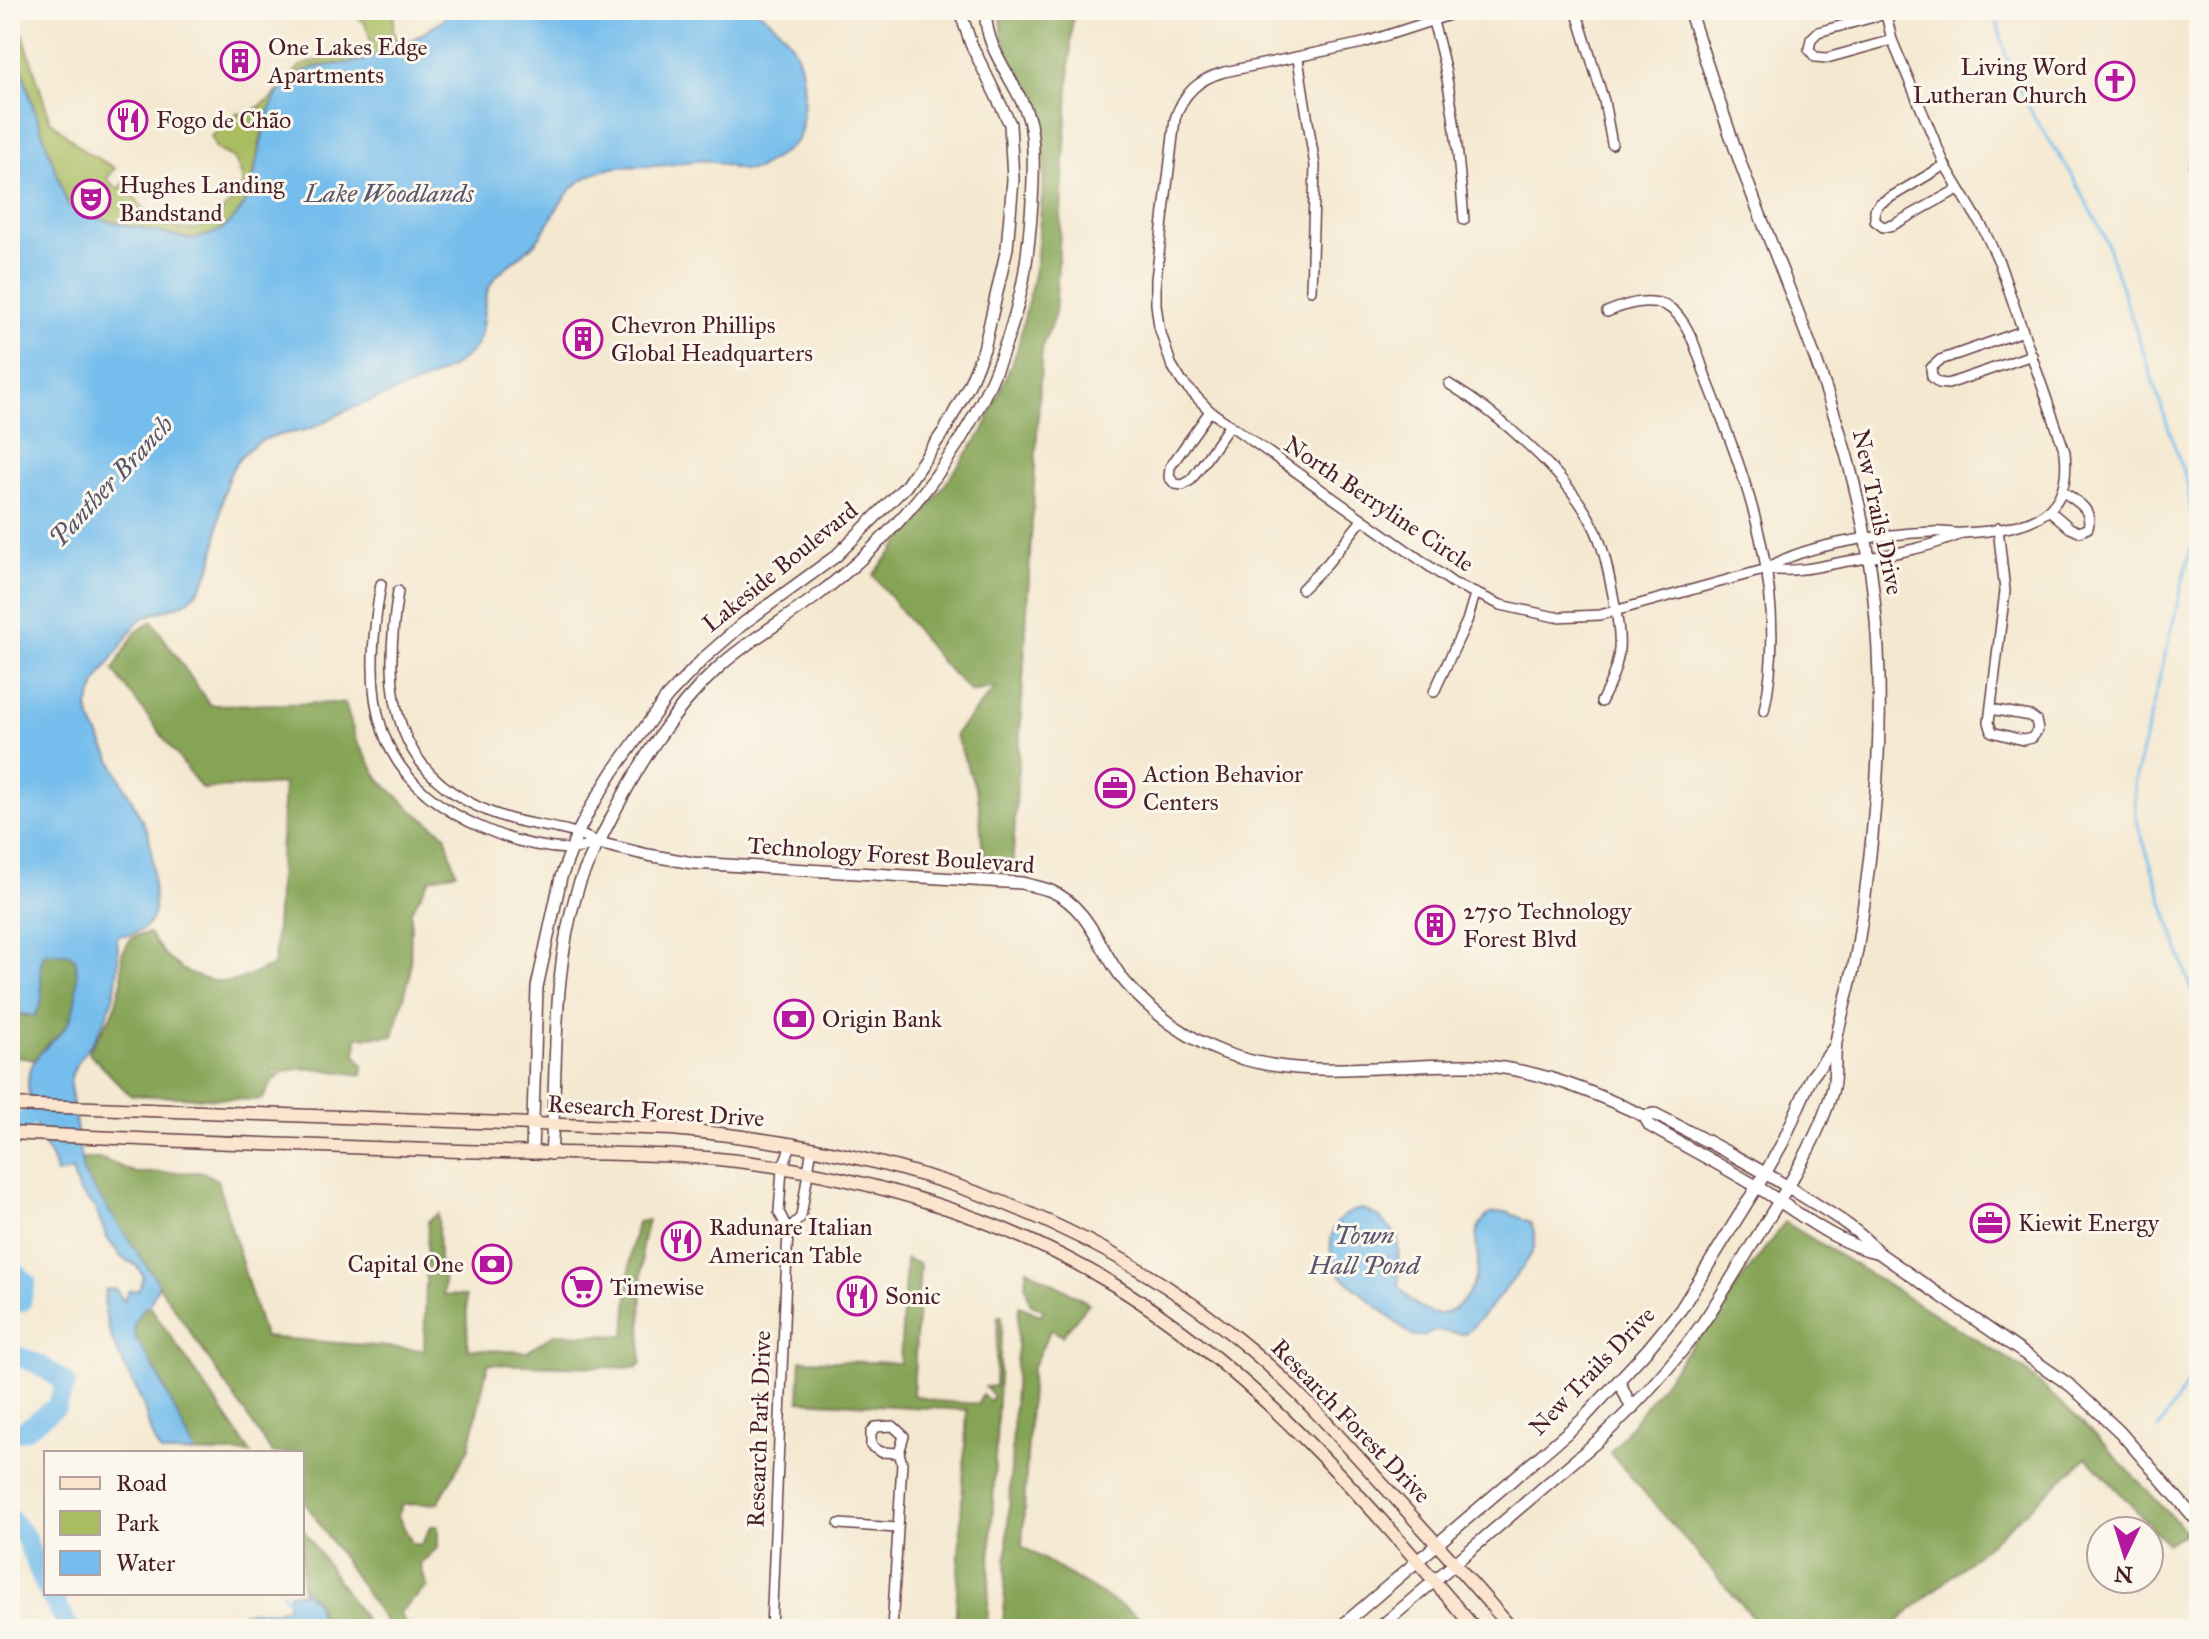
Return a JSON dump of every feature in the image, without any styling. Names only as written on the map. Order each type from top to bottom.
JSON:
[{"type":"main road","name":"Research Forest Drive","points":[[10,1105],[672,1129],[739,1135],[899,1166],[993,1197],[1057,1224],[1127,1261],[1250,1349],[1312,1407],[1456,1563],[1512,1629]]},
{"type":"main road","name":"Research Forest Drive","points":[[10,1133],[671,1156],[807,1172],[892,1192],[954,1211],[1045,1248],[1113,1284],[1176,1326],[1233,1370],[1293,1425],[1475,1629]]},
{"type":"street","name":"Lakeside Boulevard","points":[[532,1153],[536,991],[561,877],[578,832],[613,772],[667,697],[704,658],[744,623],[836,556],[906,486],[946,428],[984,349],[1007,248],[1013,180],[1010,124],[971,44],[963,10]]},
{"type":"street","name":"Lakeside Boulevard","points":[[551,1154],[563,951],[577,889],[632,776],[677,710],[718,668],[847,571],[921,497],[958,447],[987,393],[1021,290],[1033,151],[1029,119],[991,40],[986,10]]},
{"type":"street","name":"North Berryline Circle","points":[[1465,10],[1363,43],[1207,77],[1187,94],[1179,106],[1156,279],[1156,304],[1159,327],[1171,364],[1182,382],[1210,411],[1453,583],[1501,605],[1555,617],[1579,618],[1616,612],[1767,569],[1782,558],[1866,539],[1998,528],[2033,519],[2049,510]]},
{"type":"street","points":[[1576,10],[1604,101],[1612,144]]},
{"type":"street","name":"New Trails Drive","points":[[1378,1629],[1593,1446],[1632,1409],[1702,1324],[1779,1202],[1806,1153],[1833,1086],[1836,1045],[1857,948],[1877,792],[1880,660],[1869,558],[1854,483],[1814,348],[1745,175],[1689,10]]},
{"type":"street","points":[[1892,40],[1827,58],[1815,57],[1809,49],[1811,39],[1818,32],[1885,12],[1892,40],[1945,165],[1983,228],[1999,262],[2065,452],[2062,491],[2049,510],[2070,528],[2079,532],[2088,528],[2091,518],[2087,509],[2062,491]]},
{"type":"street","points":[[1433,22],[1453,104],[1464,220]]},
{"type":"street","points":[[1298,59],[1315,166],[1311,290]]},
{"type":"street","points":[[1945,165],[1879,204],[1875,210],[1875,221],[1883,227],[1893,225],[1958,189]]},
{"type":"street","points":[[1013,180],[1032,183]]},
{"type":"street","points":[[1000,284],[1021,290]]},
{"type":"street","points":[[1607,312],[1628,303],[1662,305],[1675,312],[1688,331],[1748,490],[1767,569],[1774,654],[1764,711]]},
{"type":"street","points":[[2023,331],[1940,360],[1931,368],[1932,377],[1939,383],[1948,384],[2032,355]]},
{"type":"street","points":[[1449,384],[1482,404],[1558,476],[1584,507],[1605,554],[1621,645],[1618,667],[1601,702]]},
{"type":"street","points":[[1210,411],[1170,467],[1169,477],[1175,484],[1183,485],[1191,480],[1230,425]]},
{"type":"street","points":[[1302,589],[1327,564],[1362,520]]},
{"type":"street","points":[[1991,709],[2030,716],[2036,720],[2038,730],[2032,738],[2023,740],[1992,732],[1989,722],[2005,591],[1998,528]]},
{"type":"street","name":"North Berryline Circle","points":[[1767,569],[1786,572],[1869,558],[1936,544],[1962,533]]},
{"type":"street","points":[[836,556],[847,571]]},
{"type":"street","name":"Technology Forest Boulevard","points":[[381,584],[373,635],[374,692],[387,743],[406,774],[431,798],[475,825],[532,844],[571,850],[598,843]]},
{"type":"street","name":"Technology Forest Boulevard","points":[[398,591],[393,631],[393,685],[403,733],[421,764],[444,786],[478,806],[523,822],[578,832],[598,843],[693,863],[1022,883],[1053,891],[1083,915],[1127,984],[1175,1026],[1224,1053],[1283,1066],[1473,1065],[1508,1068],[1566,1083],[1644,1116],[1650,1126],[1757,1187],[1831,1235],[1858,1249],[1879,1253]]},
{"type":"street","points":[[1434,692],[1462,632],[1475,594]]},
{"type":"street","points":[[667,697],[677,710]]},
{"type":"street","name":"New Trails Drive","points":[[1338,1629],[1572,1430],[1681,1309],[1783,1142],[1811,1078],[1836,1045]]},
{"type":"street","name":"Technology Forest Boulevard","points":[[1644,1116],[1655,1114],[1766,1172],[1849,1225],[1879,1253],[2071,1386],[2120,1432],[2199,1523]]},
{"type":"street","name":"Research Park Drive","points":[[771,1629],[788,1230],[779,1212],[782,1168],[792,1143]]},
{"type":"street","name":"Research Park Drive","points":[[788,1230],[801,1217],[812,1147]]},
{"type":"street","points":[[1619,1381],[1632,1409]]},
{"type":"street","points":[[1606,1395],[1632,1409]]},
{"type":"street","points":[[892,1629],[902,1463],[899,1453]]},
{"type":"street","points":[[839,1524],[897,1528]]},
{"type":"green space","points":[[395,10],[393,29],[399,45],[361,60],[316,66],[292,83],[276,101],[266,120],[244,205],[233,221],[215,233],[189,239],[86,216],[68,206],[30,97],[10,26],[17,15],[50,120],[84,151],[115,168],[107,179],[118,189],[126,182],[140,205],[150,214],[173,227],[186,229],[212,221],[237,196],[243,185],[234,158],[216,149],[211,136],[237,113],[247,115],[273,97],[300,66],[372,44],[365,23],[352,13]]},
{"type":"green space","points":[[1001,10],[1073,10],[1055,314],[1042,347],[1012,873],[984,867],[978,795],[955,734],[996,687],[971,692],[943,664],[873,575],[929,507],[983,431],[1017,351],[1036,265],[1045,161],[1038,112],[1016,72],[1002,36]]},
{"type":"green space","points":[[152,621],[210,705],[345,703],[356,740],[380,780],[412,810],[445,834],[456,872],[430,879],[411,911],[410,975],[393,1036],[357,1037],[356,1054],[363,1066],[362,1075],[291,1070],[282,1073],[270,1084],[262,1099],[254,1100],[130,1095],[88,1052],[114,1011],[122,981],[122,954],[132,937],[149,933],[164,953],[181,968],[213,981],[238,980],[274,965],[284,784],[202,789],[113,670],[135,633]]},
{"type":"green space","points":[[44,953],[67,953],[75,958],[77,987],[71,1017],[35,1060],[10,1056],[10,1008],[15,1013],[28,1016],[42,996],[42,958]]},
{"type":"green space","points":[[81,1159],[102,1159],[136,1173],[203,1172],[217,1180],[264,1337],[424,1350],[428,1221],[438,1214],[439,1263],[444,1264],[444,1295],[466,1296],[468,1349],[527,1352],[554,1334],[625,1336],[631,1250],[637,1222],[648,1220],[642,1244],[641,1363],[636,1368],[488,1364],[469,1448],[438,1503],[402,1505],[398,1516],[412,1543],[421,1545],[431,1526],[438,1526],[438,1547],[420,1564],[427,1587],[399,1613],[409,1629],[390,1629],[304,1501],[304,1451],[271,1451],[83,1173]]},
{"type":"green space","points":[[1785,1222],[2024,1369],[2098,1438],[2187,1533],[2166,1543],[2165,1515],[2140,1515],[2087,1457],[1889,1629],[1745,1629],[1755,1620],[1610,1453]]},
{"type":"green space","points":[[906,1259],[920,1264],[913,1395],[936,1401],[978,1404],[982,1395],[990,1401],[993,1396],[985,1387],[995,1386],[998,1316],[1002,1316],[987,1629],[955,1629],[967,1410],[799,1401],[801,1360],[900,1363]]},
{"type":"green space","points":[[1027,1269],[1089,1303],[1062,1336],[1051,1329],[1032,1368],[1022,1546],[1159,1629],[1003,1629],[1019,1306],[1040,1315],[1044,1310],[1030,1303],[1025,1283]]},
{"type":"green space","points":[[149,1305],[250,1451],[194,1451],[158,1375],[136,1338],[134,1325],[142,1310]]},
{"type":"green space","points":[[304,1531],[371,1629],[326,1629],[315,1601],[304,1591]]},
{"type":"water","name":"Lake Woodlands","points":[[453,10],[756,10],[790,41],[801,66],[804,95],[801,127],[793,144],[756,169],[745,170],[699,160],[623,167],[592,174],[573,187],[534,244],[492,282],[486,297],[478,342],[463,359],[433,377],[350,409],[312,428],[272,437],[250,448],[236,463],[227,480],[212,561],[205,580],[187,601],[138,621],[97,681],[88,706],[90,719],[148,832],[154,909],[147,925],[132,934],[119,935],[117,939],[118,965],[112,1001],[103,1024],[76,1065],[70,1085],[83,1173],[159,1284],[134,1325],[136,1338],[158,1375],[194,1451],[161,1451],[153,1440],[142,1403],[114,1345],[106,1319],[105,1290],[115,1289],[124,1301],[128,1291],[139,1290],[143,1275],[136,1265],[122,1258],[107,1238],[95,1208],[78,1190],[72,1171],[56,1174],[39,1136],[30,1101],[28,1080],[33,1063],[67,1025],[73,1011],[77,983],[75,958],[67,953],[44,953],[42,998],[35,1016],[15,1013],[10,1008],[10,26],[30,97],[68,206],[86,216],[189,239],[216,232],[234,219],[246,200],[254,177],[272,105],[291,78],[310,69],[363,60],[411,40]]},
{"type":"water","name":"Town Hall Pond","points":[[1363,1209],[1379,1217],[1398,1237],[1399,1286],[1406,1296],[1432,1313],[1452,1310],[1469,1293],[1478,1263],[1476,1235],[1489,1214],[1507,1212],[1530,1222],[1535,1245],[1514,1279],[1465,1334],[1435,1331],[1424,1336],[1412,1336],[1340,1275],[1335,1265],[1331,1244],[1336,1225],[1342,1217]]},
{"type":"water","points":[[304,1591],[315,1601],[319,1620],[307,1629],[292,1629],[290,1625],[285,1629],[235,1629],[234,1619],[245,1612],[272,1612],[288,1605],[289,1595],[304,1595]]},
{"type":"waterway","points":[[1994,10],[2006,56],[2021,91],[2104,235],[2188,486],[2194,535],[2134,785],[2136,819],[2199,1013]]},
{"type":"waterway","name":"Panther Branch","points":[[10,1131],[34,1114],[48,1091]]},
{"type":"waterway","name":"Panther Branch","points":[[10,1267],[26,1282],[21,1302],[10,1304]]},
{"type":"waterway","name":"Panther Branch","points":[[10,1353],[40,1365],[66,1383],[56,1407],[25,1430],[10,1433]]},
{"type":"waterway","points":[[2158,1429],[2199,1366]]},
{"type":"waterway","name":"Panther Branch","points":[[10,1519],[25,1537],[44,1583]]},
{"type":"waterway","name":"Panther Branch","points":[[50,1595],[70,1629]]},
{"type":"waterway","points":[[284,1595],[290,1603]]},
{"type":"place","name":"One Lakes Edge Apartments","points":[[240,61]]},
{"type":"place","name":"Living Word Lutheran Church","points":[[2115,81]]},
{"type":"place","name":"Fogo de Chão","points":[[128,120]]},
{"type":"place","name":"Hughes Landing Bandstand","points":[[91,199]]},
{"type":"place","name":"Chevron Phillips Global Headquarters","points":[[583,339]]},
{"type":"place","name":"Action Behavior Centers","points":[[1115,788]]},
{"type":"place","name":"2750 Technology Forest Blvd","points":[[1435,925]]},
{"type":"place","name":"Origin Bank","points":[[794,1019]]},
{"type":"place","name":"Kiewit Energy","points":[[1990,1223]]},
{"type":"place","name":"Radunare Italian American Table","points":[[681,1241]]},
{"type":"place","name":"Capital One","points":[[492,1264]]},
{"type":"place","name":"Timewise","points":[[582,1287]]},
{"type":"place","name":"Sonic","points":[[857,1296]]}]
